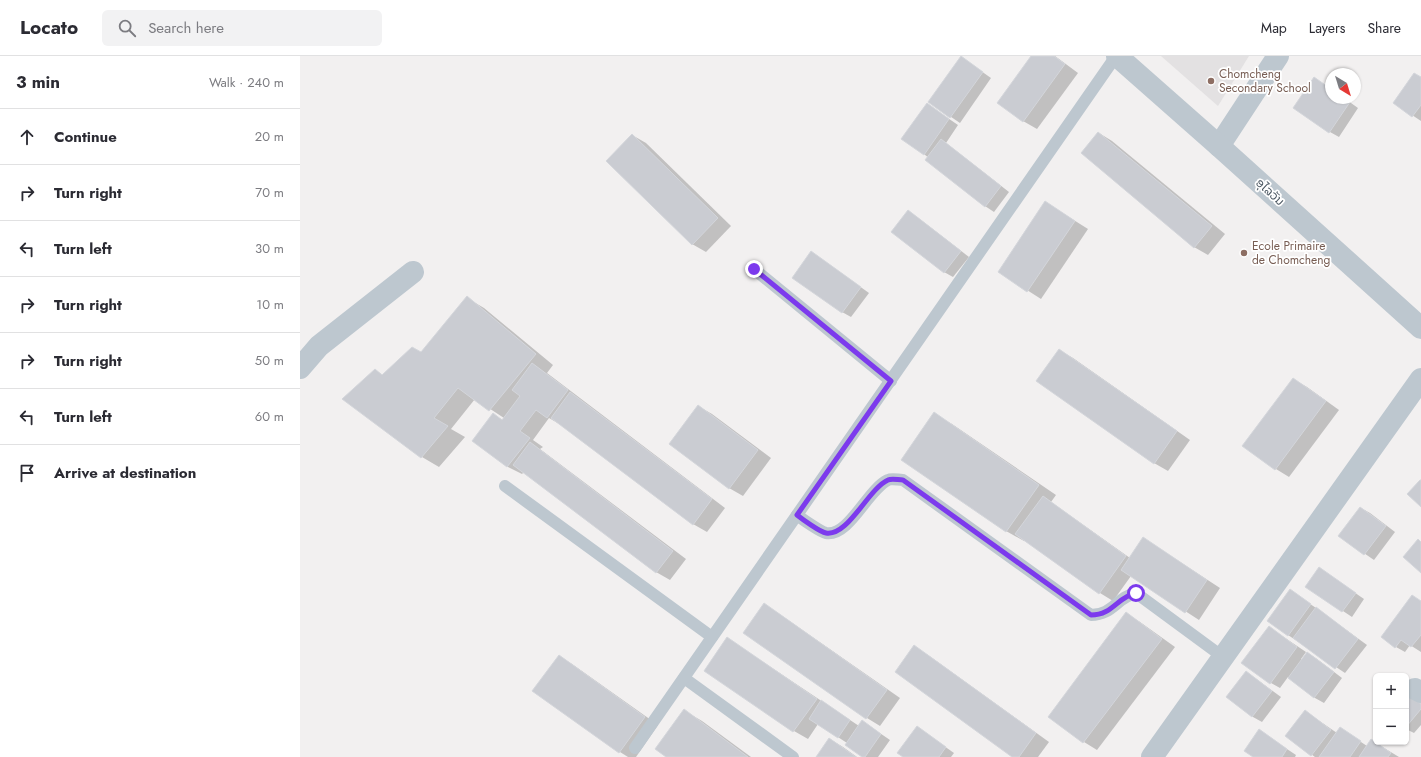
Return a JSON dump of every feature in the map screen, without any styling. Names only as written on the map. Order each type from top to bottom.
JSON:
[{"type":"street","name":"ອຸໄລວັນ","points":[[1117,56],[1421,328]]},
{"type":"street","points":[[1219,146],[1278,56]]},
{"type":"street","points":[[300,368],[319,346],[413,272]]},
{"type":"street","points":[[1152,757],[1421,379]]},
{"type":"lane","points":[[635,748],[1117,56]]},
{"type":"lane","points":[[754,269],[891,381]]},
{"type":"lane","points":[[797,515],[825,533],[834,532],[846,526],[879,486],[889,479],[903,480],[1091,615],[1100,615],[1108,611],[1130,594],[1136,593],[1223,657]]},
{"type":"lane","points":[[505,486],[712,637]]},
{"type":"lane","points":[[684,678],[793,757]]},
{"type":"shaded area","name":"Chomcheng Secondary School","points":[[1161,56],[1249,56],[1218,106]]},
{"type":"building","points":[[961,56],[983,72],[950,118],[928,102]]},
{"type":"building","points":[[1031,56],[1054,56],[1065,64],[1023,122],[997,103]]},
{"type":"building","points":[[1414,73],[1421,77],[1421,105],[1412,117],[1393,103]]},
{"type":"building","points":[[1314,77],[1325,85],[1325,104],[1349,104],[1329,133],[1293,108]]},
{"type":"building","points":[[927,103],[949,119],[924,155],[901,139]]},
{"type":"building","points":[[1098,132],[1212,226],[1194,248],[1081,153]]},
{"type":"building","points":[[632,134],[718,218],[692,245],[606,161]]},
{"type":"building","points":[[941,139],[1001,186],[985,207],[925,160]]},
{"type":"building","points":[[1045,201],[1075,221],[1027,292],[998,272]]},
{"type":"building","points":[[908,210],[961,251],[944,273],[891,232]]},
{"type":"building","points":[[811,251],[861,287],[842,313],[792,278]]},
{"type":"building","points":[[467,296],[536,354],[489,411],[458,388],[434,418],[448,426],[421,458],[342,399],[375,369],[382,375],[412,347],[421,352]]},
{"type":"building","points":[[1059,349],[1177,431],[1154,464],[1036,381]]},
{"type":"building","points":[[532,363],[568,390],[547,418],[536,410],[520,431],[530,438],[507,467],[472,441],[493,413],[502,420],[520,396],[512,390]]},
{"type":"building","points":[[1293,378],[1326,401],[1275,470],[1242,446]]},
{"type":"building","points":[[570,392],[712,499],[693,525],[551,418]]},
{"type":"building","points":[[698,405],[758,450],[729,489],[669,444]]},
{"type":"building","points":[[934,412],[1039,485],[1006,532],[901,460]]},
{"type":"building","points":[[530,442],[673,551],[656,573],[513,465]]},
{"type":"building","points":[[1421,480],[1421,507],[1407,494]]},
{"type":"building","points":[[1043,496],[1126,556],[1099,594],[1015,534]]},
{"type":"building","points":[[1360,507],[1386,526],[1364,555],[1338,536]]},
{"type":"building","points":[[1143,537],[1207,580],[1185,613],[1121,570]]},
{"type":"building","points":[[1418,539],[1421,542],[1421,573],[1403,557]]},
{"type":"building","points":[[1319,567],[1356,593],[1342,612],[1305,587]]},
{"type":"building","points":[[1290,589],[1311,604],[1288,636],[1267,621]]},
{"type":"building","points":[[1412,595],[1421,601],[1421,635],[1411,647],[1401,640],[1395,648],[1381,637]]},
{"type":"building","points":[[764,603],[887,690],[866,719],[743,633]]},
{"type":"building","points":[[1316,607],[1358,639],[1335,669],[1293,638]]},
{"type":"building","points":[[1126,612],[1162,639],[1083,743],[1048,717]]},
{"type":"building","points":[[1269,626],[1297,647],[1270,684],[1241,663]]},
{"type":"building","points":[[727,637],[817,699],[793,732],[704,671]]},
{"type":"building","points":[[914,645],[1036,733],[1019,757],[1012,757],[895,672]]},
{"type":"building","points":[[1307,652],[1334,672],[1314,698],[1288,678]]},
{"type":"building","points":[[559,655],[645,717],[619,753],[532,691]]},
{"type":"building","points":[[1246,671],[1272,691],[1252,717],[1226,697]]},
{"type":"building","points":[[1409,694],[1421,704],[1421,709],[1409,723]]},
{"type":"building","points":[[821,700],[850,720],[838,738],[809,719]]},
{"type":"building","points":[[684,709],[748,757],[666,757],[655,749]]},
{"type":"building","points":[[1305,710],[1331,730],[1311,756],[1285,736]]},
{"type":"building","points":[[862,720],[881,734],[865,757],[862,757],[845,745]]},
{"type":"building","points":[[917,726],[946,747],[939,757],[903,757],[897,753]]},
{"type":"building","points":[[1340,727],[1361,741],[1350,757],[1319,757]]},
{"type":"building","points":[[1259,729],[1287,749],[1282,757],[1253,757],[1244,751]]},
{"type":"building","points":[[829,738],[856,757],[816,757]]},
{"type":"building","points":[[1371,739],[1373,740],[1373,745],[1380,745],[1391,753],[1388,757],[1359,757]]},
{"type":"place","name":"Chomcheng Secondary School","points":[[1211,81]]},
{"type":"place","name":"Ecole Primaire de Chomcheng","points":[[1244,253]]},
{"type":"route","points":[[754,269],[891,381],[797,515],[825,533],[834,532],[846,526],[879,486],[889,479],[903,480],[1091,615],[1100,615],[1108,611],[1130,594],[1136,593]]}]
